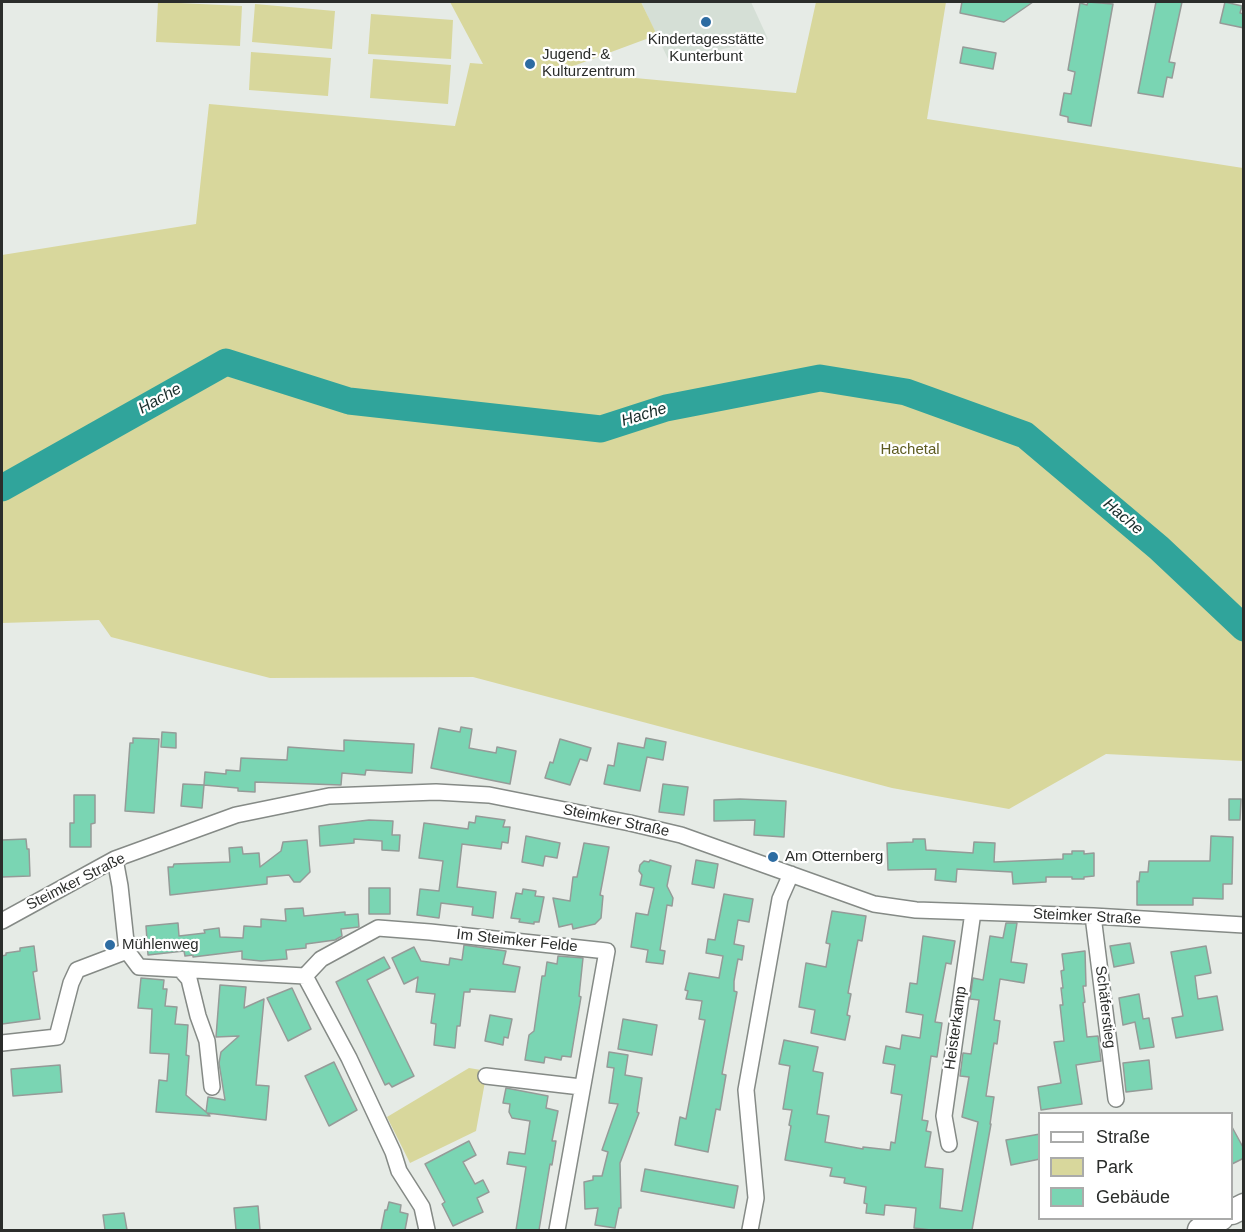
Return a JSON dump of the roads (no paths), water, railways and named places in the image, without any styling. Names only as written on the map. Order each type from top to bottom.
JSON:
[{"type":"main road","points":[[1200,1230],[1218,1220]]},
{"type":"street","name":"Steimker Straße","points":[[2,921],[115,860],[236,815],[329,796],[436,792],[489,795],[681,835],[874,904],[916,910],[1093,916],[1244,925]]},
{"type":"street","points":[[115,860],[127,951],[139,968],[305,976],[349,1058],[393,1152],[399,1171],[422,1207],[427,1230]]},
{"type":"street","points":[[750,1230],[756,1198],[746,1090],[780,899],[791,874]]},
{"type":"street","name":"Heisterkamp","points":[[949,1144],[944,1116],[973,912]]},
{"type":"street","name":"Schäferstieg","points":[[1093,916],[1116,1098]]},
{"type":"street","name":"Im Steimker Felde","points":[[305,976],[321,959],[378,928],[607,951],[557,1230]]},
{"type":"street","points":[[2,1043],[57,1037],[71,983],[77,970],[127,951]]},
{"type":"street","points":[[181,970],[189,979],[207,1041],[212,1087]]},
{"type":"street","points":[[486,1076],[581,1087]]},
{"type":"waterway","name":"Hache","points":[[2,488],[226,362],[349,401],[601,429],[666,408],[820,378],[906,392],[1025,435],[1159,548],[1244,628]]},
{"type":"place","name":"Kindertagesstätte Kunterbunt","points":[[706,22]]},
{"type":"place","name":"Jugend- & Kulturzentrum","points":[[530,64]]},
{"type":"place","name":"Am Otternberg","points":[[773,857]]},
{"type":"place","name":"Mühlenweg","points":[[110,945]]},
{"type":"park label","name":"Hachetal","points":[[910,450]]}]
